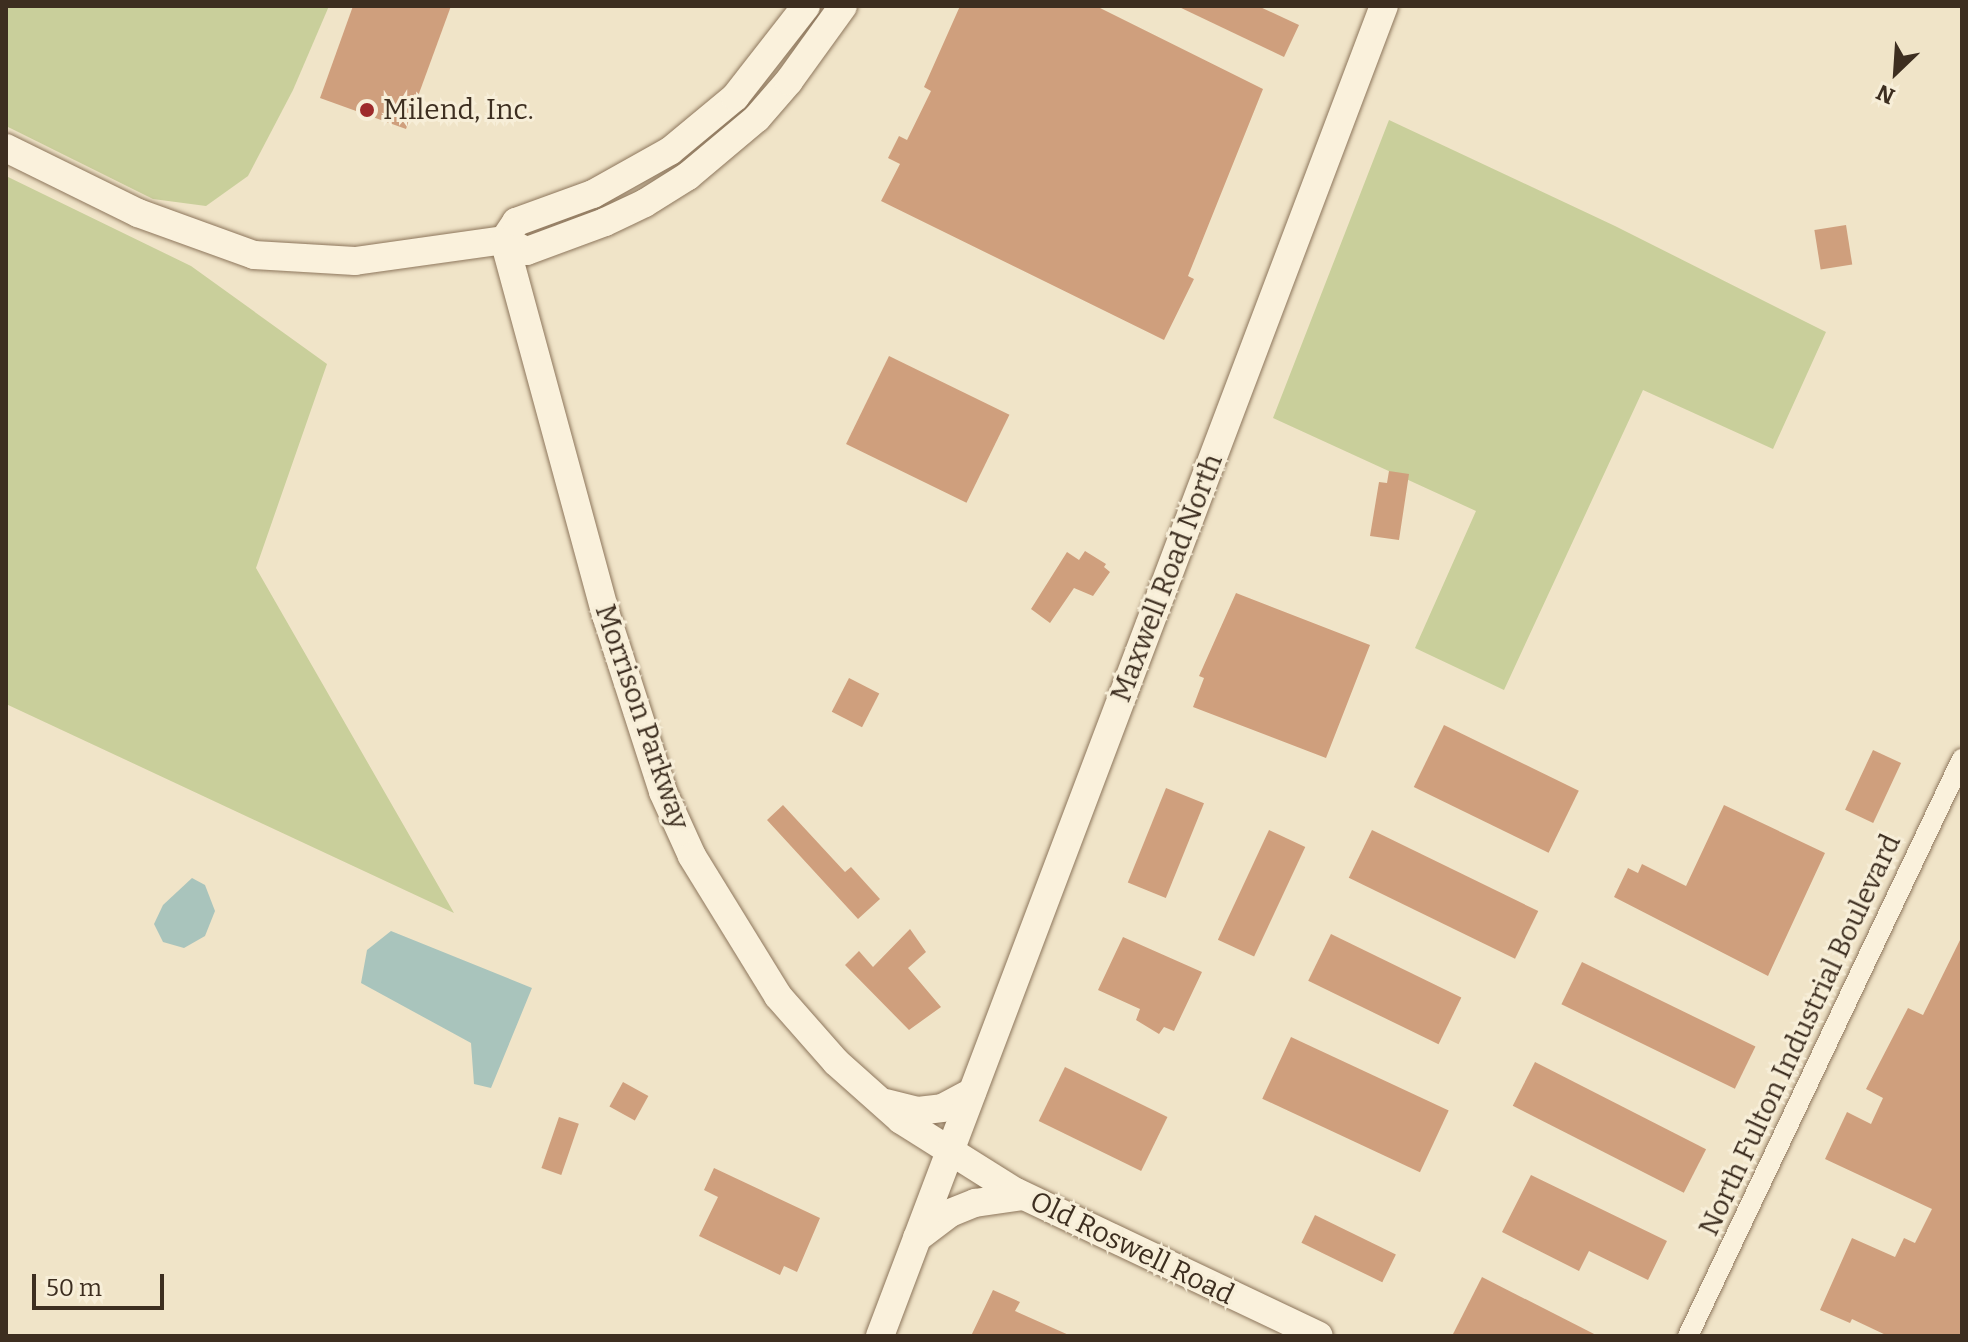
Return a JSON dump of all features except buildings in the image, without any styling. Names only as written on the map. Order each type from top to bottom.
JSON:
[{"type":"street","points":[[504,240],[516,222],[593,194],[670,151],[735,97],[806,6]]},
{"type":"street","points":[[6,148],[138,213],[254,255],[355,261],[504,240],[527,251],[562,240],[645,203],[688,176],[757,118],[843,6]]},
{"type":"street","name":"Maxwell Road North","points":[[880,1336],[1384,6]]},
{"type":"street","name":"Morrison Parkway","points":[[504,240],[606,615],[663,792],[692,856],[778,996],[836,1062],[901,1120],[950,1150]]},
{"type":"street","name":"North Fulton Industrial Boulevard","points":[[1688,1336],[1962,759]]},
{"type":"street","points":[[881,1102],[918,1111],[942,1108],[972,1092]]},
{"type":"street","name":"Old Roswell Road","points":[[950,1150],[1023,1196],[1319,1336]]},
{"type":"street","points":[[917,1238],[950,1213],[975,1203],[1023,1196]]},
{"type":"green space","points":[[6,6],[329,6],[293,90],[248,176],[206,206],[153,199],[6,126]]},
{"type":"green space","points":[[1389,120],[1615,226],[1826,332],[1773,449],[1643,390],[1504,690],[1415,648],[1476,511],[1273,418]]},
{"type":"green space","points":[[6,176],[191,266],[327,364],[256,568],[454,913],[6,704]]},
{"type":"water","points":[[192,878],[205,885],[215,911],[205,936],[184,948],[163,942],[154,924],[163,905]]},
{"type":"water","points":[[391,931],[532,988],[491,1088],[474,1084],[471,1043],[361,983],[367,950]]},
{"type":"place","name":"Milend, Inc.","points":[[367,110]]}]
